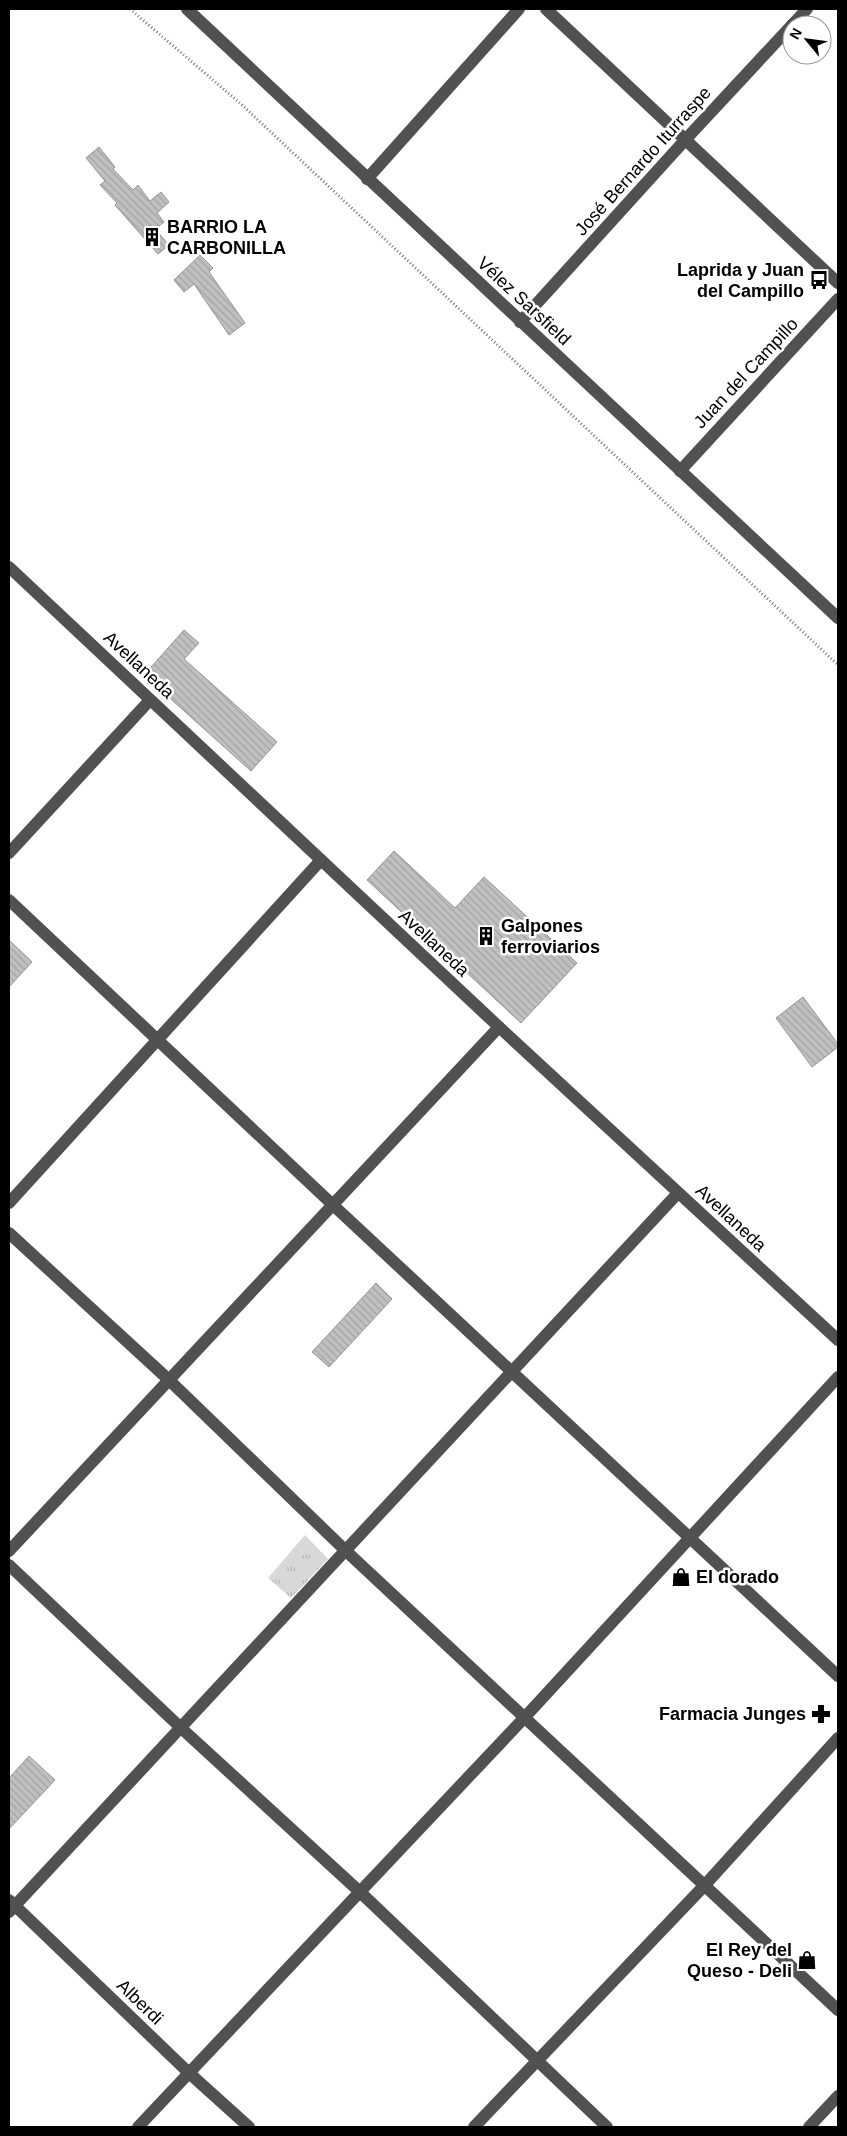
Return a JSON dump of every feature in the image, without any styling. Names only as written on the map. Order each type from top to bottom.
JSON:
[{"type":"street","name":"Vélez Sarsfield","points":[[186,9],[838,618]]},
{"type":"street","points":[[367,179],[520,9]]},
{"type":"street","points":[[546,9],[838,283]]},
{"type":"street","name":"José Bernardo Iturraspe","points":[[520,322],[782,36]]},
{"type":"street","name":"Juan del Campillo","points":[[680,471],[838,299]]},
{"type":"street","name":"Avellaneda","points":[[9,567],[499,1027],[838,1340]]},
{"type":"street","points":[[9,854],[150,700]]},
{"type":"street","points":[[9,1203],[156,1039],[321,860]]},
{"type":"street","points":[[9,900],[838,1676]]},
{"type":"street","points":[[9,1551],[499,1027]]},
{"type":"street","points":[[11,1906],[346,1551],[678,1193]]},
{"type":"street","points":[[9,1233],[169,1380],[346,1551],[838,2010]]},
{"type":"street","points":[[138,2127],[525,1717],[838,1377]]},
{"type":"street","points":[[9,1565],[180,1727],[360,1892],[607,2127]]},
{"type":"street","points":[[474,2127],[704,1886],[838,1738]]},
{"type":"street","name":"Alberdi","points":[[11,1906],[248,2127]]},
{"type":"street","points":[[809,2127],[838,2096]]},
{"type":"path","points":[[130,9],[241,104],[838,664]]},
{"type":"green space","points":[[305,1535],[328,1559],[291,1598],[268,1578]]},
{"type":"building","points":[[99,147],[115,167],[113,169],[133,190],[138,185],[150,201],[161,192],[169,202],[157,213],[164,222],[155,229],[169,245],[158,254],[100,185],[105,181],[86,158]]},
{"type":"building","points":[[200,255],[213,268],[209,272],[245,323],[229,335],[194,284],[184,292],[174,280]]},
{"type":"building","points":[[184,630],[199,643],[184,659],[277,742],[251,771],[144,675]]},
{"type":"building","name":"Galpones ferroviarios","points":[[394,851],[455,908],[484,877],[577,963],[521,1023],[367,880]]},
{"type":"building","points":[[9,940],[32,962],[9,987]]},
{"type":"building","points":[[803,997],[838,1044],[838,1047],[812,1067],[776,1018]]},
{"type":"building","points":[[376,1283],[392,1299],[329,1367],[312,1352]]},
{"type":"building","points":[[29,1756],[55,1780],[9,1829],[9,1778]]},
{"type":"place","name":"BARRIO LA CARBONILLA","points":[[152,237]]},
{"type":"place","name":"Laprida y Juan del Campillo","points":[[819,280]]},
{"type":"place","name":"Galpones ferroviarios","points":[[486,936]]},
{"type":"place","name":"El dorado","points":[[681,1577]]},
{"type":"place","name":"Farmacia Junges","points":[[821,1714]]},
{"type":"place","name":"El Rey del Queso - Deli","points":[[807,1960]]}]
